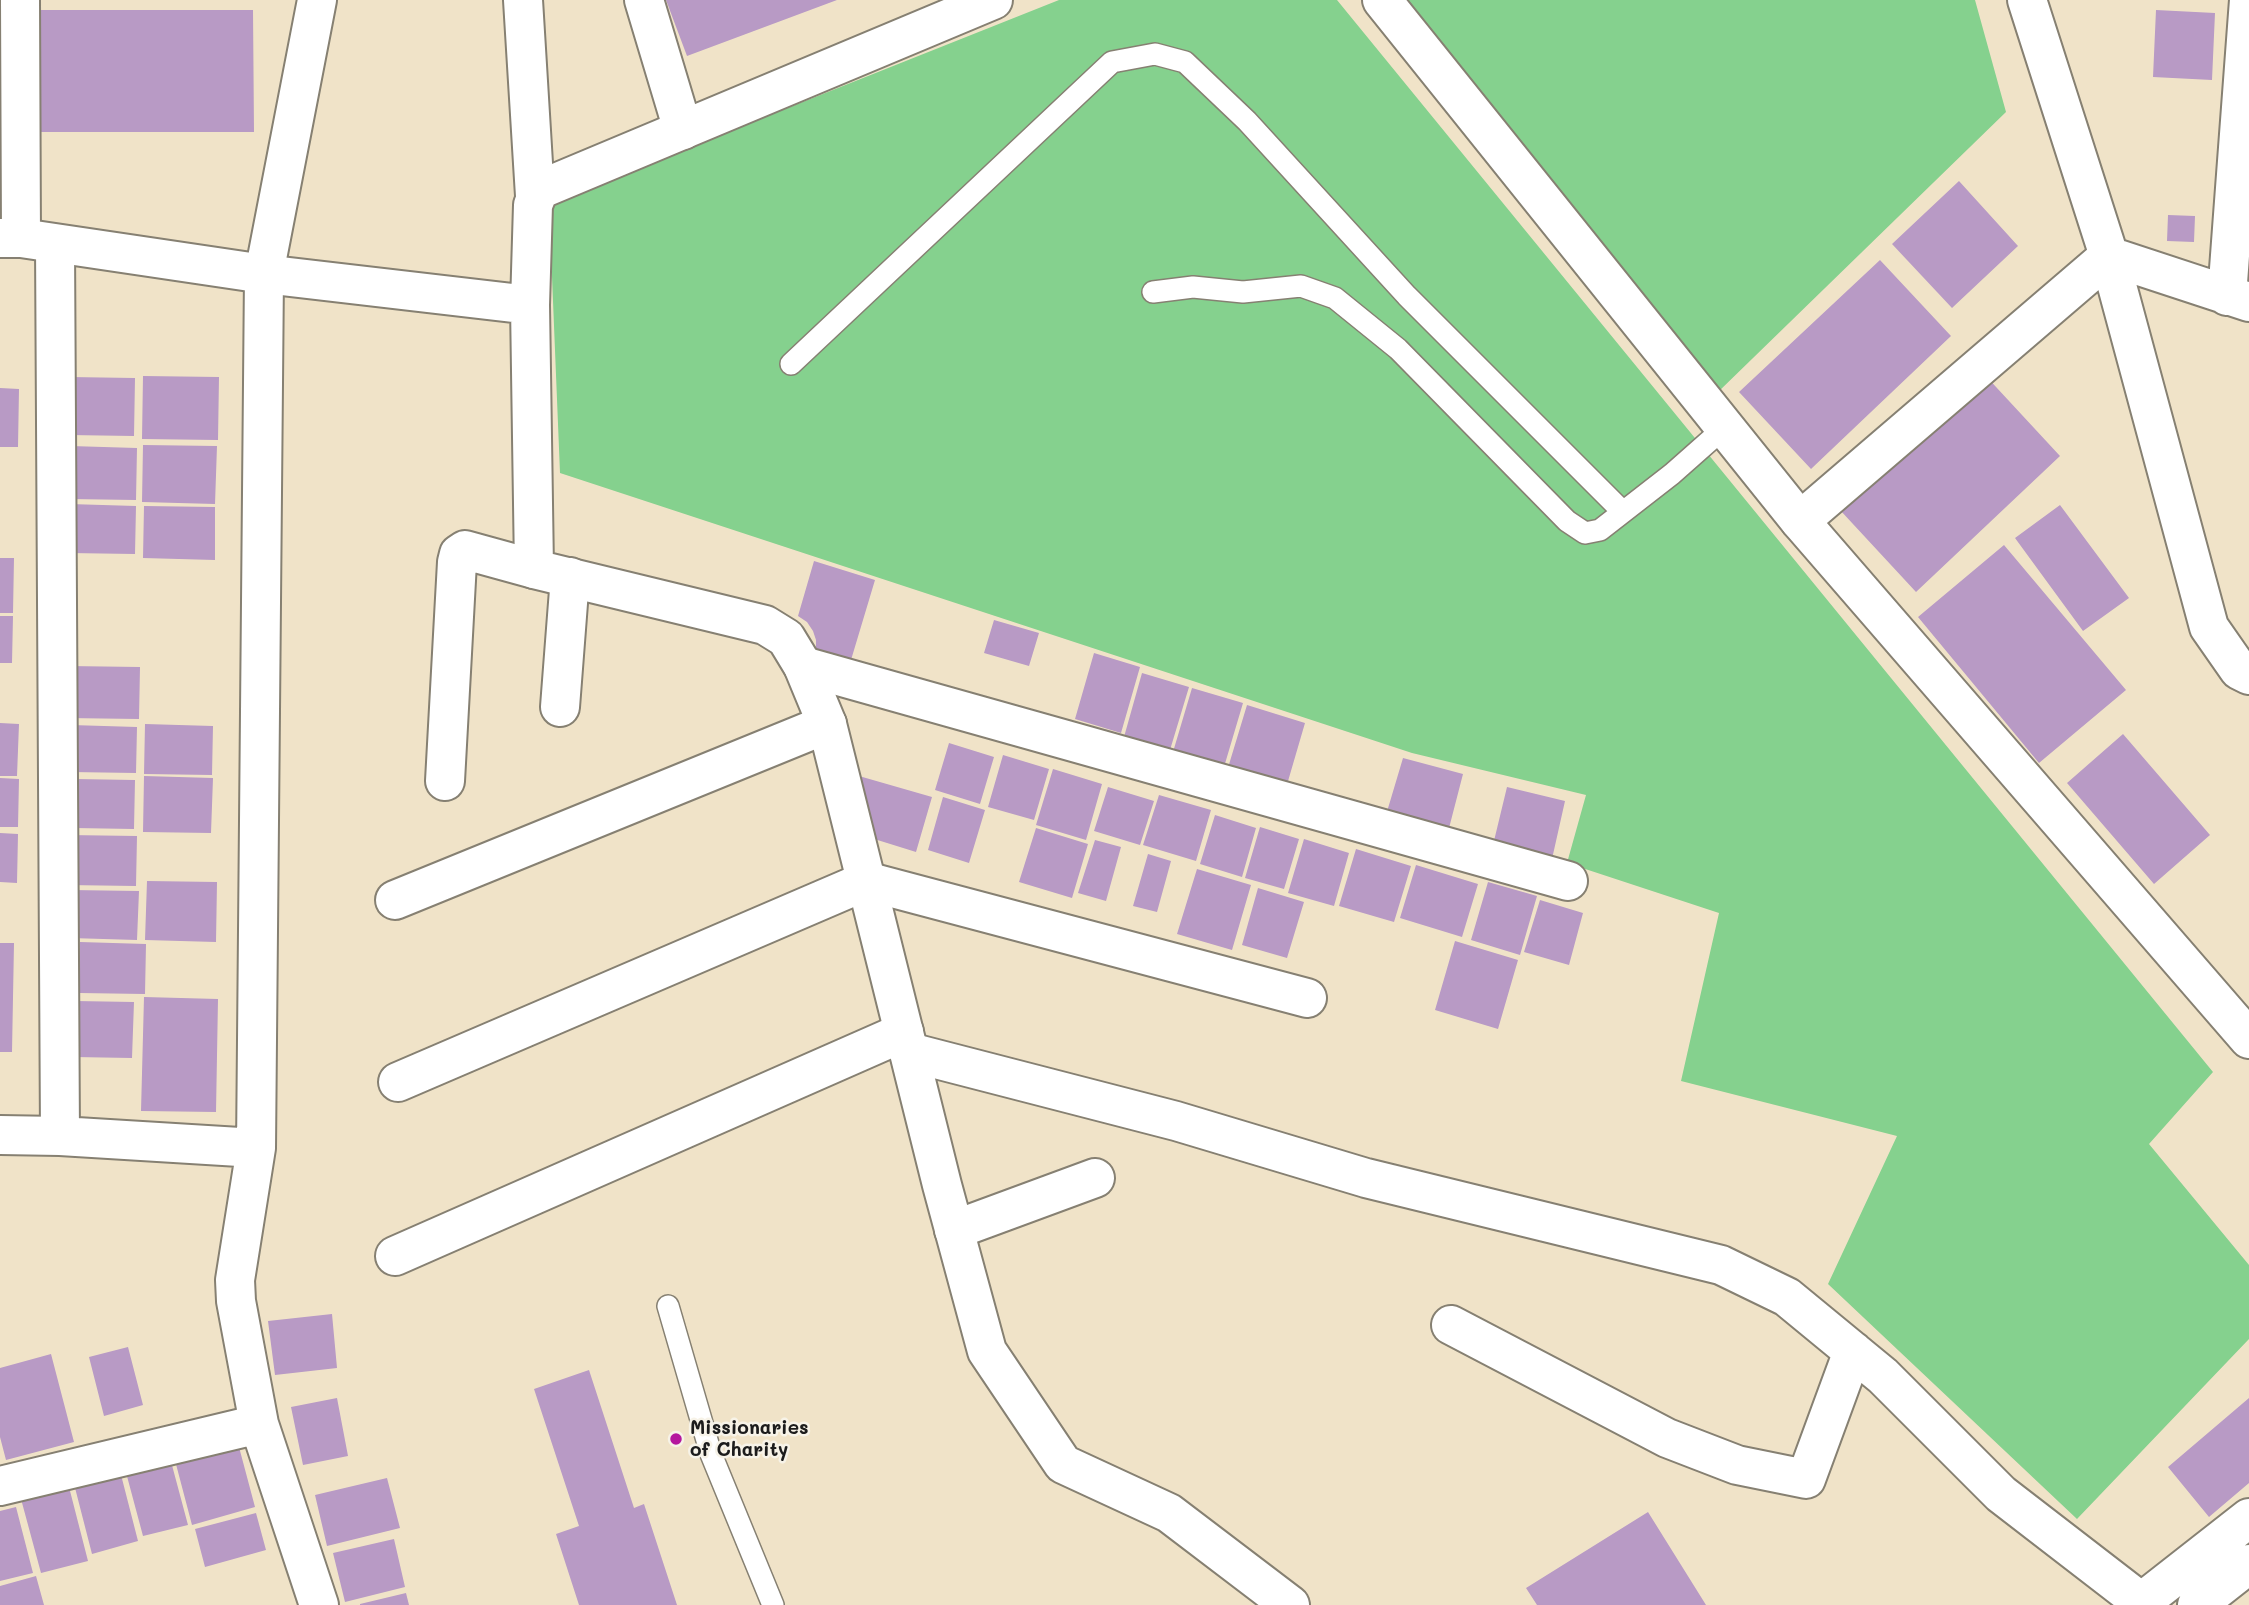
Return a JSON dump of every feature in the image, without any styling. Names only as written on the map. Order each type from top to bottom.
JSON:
[{"type":"street","points":[[20,0],[25,240],[60,1136]]},
{"type":"street","points":[[317,0],[264,274],[256,1148],[234,1280],[259,1424],[319,1605]]},
{"type":"street","points":[[523,0],[535,196],[530,304],[534,569]]},
{"type":"street","points":[[645,0],[683,130]]},
{"type":"street","points":[[535,196],[540,190],[683,130],[953,8],[993,0]]},
{"type":"street","points":[[1382,0],[1800,521],[2249,1039]]},
{"type":"street","points":[[2027,0],[2109,256],[2209,627],[2239,670],[2249,676]]},
{"type":"street","points":[[2109,256],[2238,299],[2249,0]]},
{"type":"street","points":[[25,240],[264,274],[530,304]]},
{"type":"street","points":[[1800,521],[2109,256]]},
{"type":"street","points":[[445,781],[457,562],[459,554],[465,550],[765,625],[786,638],[803,666],[827,724],[987,1352],[1063,1464],[1169,1513],[1290,1605]]},
{"type":"street","points":[[560,706],[570,577]]},
{"type":"street","points":[[803,666],[1568,881]]},
{"type":"street","points":[[396,900],[827,724]]},
{"type":"street","points":[[398,1082],[866,881],[1307,998]]},
{"type":"street","points":[[395,1256],[907,1042],[1366,1178],[1721,1265],[1787,1297],[1882,1376],[2001,1494],[2140,1604],[2239,1564]]},
{"type":"street","points":[[0,1135],[256,1148]]},
{"type":"street","points":[[954,1230],[1095,1178]]},
{"type":"street","points":[[1451,1325],[1667,1438],[1737,1465],[1806,1479],[1853,1351]]},
{"type":"street","points":[[0,1486],[259,1424]]},
{"type":"street","points":[[2197,1605],[2239,1564],[2249,1518]]},
{"type":"lane","points":[[791,364],[1112,62],[1155,54],[1185,62],[1247,121],[1407,296],[1623,512]]},
{"type":"lane","points":[[1153,292],[1193,287],[1243,292],[1301,286],[1335,298],[1398,349],[1567,521],[1585,533],[1600,530],[1672,474],[1724,428]]},
{"type":"lane","points":[[668,1306],[711,1454],[773,1605]]},
{"type":"green space","points":[[1059,0],[1337,0],[2213,1072],[2149,1144],[2249,1265],[2249,1339],[2077,1519],[1828,1284],[1897,1136],[1681,1081],[1719,913],[1567,863],[1586,795],[1412,753],[560,473],[549,203]]},
{"type":"green space","points":[[1405,0],[1975,0],[2006,112],[1716,394]]},
{"type":"building","points":[[666,0],[837,0],[687,56]]},
{"type":"building","points":[[38,10],[253,10],[254,132],[38,132]]},
{"type":"building","points":[[2156,10],[2215,13],[2212,80],[2153,77]]},
{"type":"building","points":[[1959,181],[2018,246],[1952,308],[1892,244]]},
{"type":"building","points":[[2168,215],[2195,216],[2194,242],[2167,241]]},
{"type":"building","points":[[1880,260],[1951,336],[1811,469],[1739,392]]},
{"type":"building","points":[[1984,374],[2060,456],[1916,592],[1840,510]]},
{"type":"building","points":[[143,376],[219,377],[218,440],[142,439]]},
{"type":"building","points":[[69,377],[135,378],[134,436],[68,435]]},
{"type":"building","points":[[0,388],[19,389],[18,447],[0,447]]},
{"type":"building","points":[[143,445],[217,446],[215,504],[142,502]]},
{"type":"building","points":[[70,446],[137,448],[136,500],[69,499]]},
{"type":"building","points":[[69,504],[136,506],[135,554],[68,553]]},
{"type":"building","points":[[2060,505],[2129,598],[2083,631],[2015,538]]},
{"type":"building","points":[[144,506],[215,507],[215,560],[143,558]]},
{"type":"building","points":[[2004,545],[2126,690],[2039,763],[1918,617]]},
{"type":"building","points":[[0,558],[14,558],[13,613],[0,613]]},
{"type":"building","points":[[814,561],[875,580],[851,660],[816,650],[813,631],[807,622],[798,616]]},
{"type":"building","points":[[0,616],[13,616],[12,663],[0,663]]},
{"type":"building","points":[[994,620],[1039,633],[1029,666],[984,653]]},
{"type":"building","points":[[1094,653],[1140,667],[1121,733],[1075,719]]},
{"type":"building","points":[[67,666],[140,667],[139,719],[66,718]]},
{"type":"building","points":[[1142,673],[1189,687],[1170,750],[1124,737]]},
{"type":"building","points":[[1192,688],[1243,703],[1224,767],[1173,752]]},
{"type":"building","points":[[1247,705],[1305,723],[1286,788],[1227,771]]},
{"type":"building","points":[[0,723],[19,724],[17,776],[0,776]]},
{"type":"building","points":[[145,724],[213,726],[212,775],[144,774]]},
{"type":"building","points":[[71,725],[137,727],[136,773],[70,772]]},
{"type":"building","points":[[2123,734],[2210,835],[2154,884],[2067,783]]},
{"type":"building","points":[[949,743],[994,757],[980,804],[935,790]]},
{"type":"building","points":[[1003,755],[1049,769],[1034,820],[988,807]]},
{"type":"building","points":[[1403,758],[1463,774],[1448,832],[1386,815]]},
{"type":"building","points":[[1053,769],[1102,784],[1086,840],[1036,825]]},
{"type":"building","points":[[852,774],[932,797],[916,852],[871,838]]},
{"type":"building","points":[[144,776],[213,778],[211,833],[143,832]]},
{"type":"building","points":[[0,778],[19,779],[18,827],[0,827]]},
{"type":"building","points":[[75,779],[135,780],[134,829],[74,828]]},
{"type":"building","points":[[1108,787],[1154,801],[1140,845],[1094,831]]},
{"type":"building","points":[[1507,787],[1565,801],[1552,859],[1493,845]]},
{"type":"building","points":[[1159,795],[1211,810],[1196,861],[1143,845]]},
{"type":"building","points":[[943,797],[985,810],[969,863],[928,850]]},
{"type":"building","points":[[1215,815],[1256,828],[1242,877],[1200,864]]},
{"type":"building","points":[[1260,827],[1299,839],[1284,889],[1245,878]]},
{"type":"building","points":[[1036,828],[1088,844],[1072,898],[1019,882]]},
{"type":"building","points":[[0,833],[18,834],[17,883],[0,882]]},
{"type":"building","points":[[67,835],[137,836],[136,886],[66,885]]},
{"type":"building","points":[[1304,839],[1349,853],[1334,906],[1288,893]]},
{"type":"building","points":[[1095,840],[1121,847],[1106,901],[1078,893]]},
{"type":"building","points":[[1356,849],[1411,866],[1394,922],[1339,906]]},
{"type":"building","points":[[1148,854],[1171,861],[1157,912],[1133,906]]},
{"type":"building","points":[[1416,865],[1478,884],[1462,937],[1400,918]]},
{"type":"building","points":[[1197,869],[1251,885],[1232,950],[1177,934]]},
{"type":"building","points":[[147,881],[217,882],[216,942],[145,940]]},
{"type":"building","points":[[1488,882],[1537,896],[1520,955],[1471,940]]},
{"type":"building","points":[[1258,888],[1304,902],[1287,958],[1242,945]]},
{"type":"building","points":[[70,890],[139,891],[137,940],[70,938]]},
{"type":"building","points":[[1540,900],[1583,913],[1569,965],[1524,952]]},
{"type":"building","points":[[1455,941],[1518,960],[1498,1029],[1435,1010]]},
{"type":"building","points":[[80,942],[146,944],[145,994],[79,993]]},
{"type":"building","points":[[0,943],[14,943],[12,1052],[0,1052]]},
{"type":"building","points":[[144,997],[218,999],[216,1112],[141,1111]]},
{"type":"building","points":[[75,1001],[134,1002],[132,1058],[74,1057]]},
{"type":"building","points":[[332,1314],[337,1368],[275,1375],[268,1321]]},
{"type":"building","points":[[128,1347],[143,1405],[104,1416],[89,1357]]},
{"type":"building","points":[[51,1354],[74,1442],[6,1460],[0,1437],[0,1368]]},
{"type":"building","points":[[589,1370],[634,1508],[644,1504],[677,1605],[579,1605],[556,1534],[579,1526],[534,1389]]},
{"type":"building","points":[[337,1398],[348,1456],[303,1465],[291,1407]]},
{"type":"building","points":[[2249,1398],[2249,1483],[2209,1517],[2168,1467]]},
{"type":"building","points":[[235,1432],[255,1507],[192,1525],[172,1449]]},
{"type":"building","points":[[169,1454],[188,1525],[143,1536],[124,1465]]},
{"type":"building","points":[[119,1467],[138,1541],[92,1554],[73,1480]]},
{"type":"building","points":[[387,1478],[400,1528],[327,1546],[315,1495]]},
{"type":"building","points":[[69,1487],[88,1561],[41,1573],[21,1499]]},
{"type":"building","points":[[16,1507],[33,1573],[0,1581],[0,1511]]},
{"type":"building","points":[[1648,1512],[1706,1605],[1537,1605],[1526,1588]]},
{"type":"building","points":[[256,1513],[266,1550],[205,1567],[195,1529]]},
{"type":"building","points":[[394,1539],[405,1587],[345,1602],[333,1553]]},
{"type":"building","points":[[36,1576],[44,1605],[0,1605],[0,1586]]},
{"type":"building","points":[[406,1593],[409,1605],[360,1605],[360,1604]]},
{"type":"place","name":"Missionaries of Charity","points":[[676,1439]]}]
